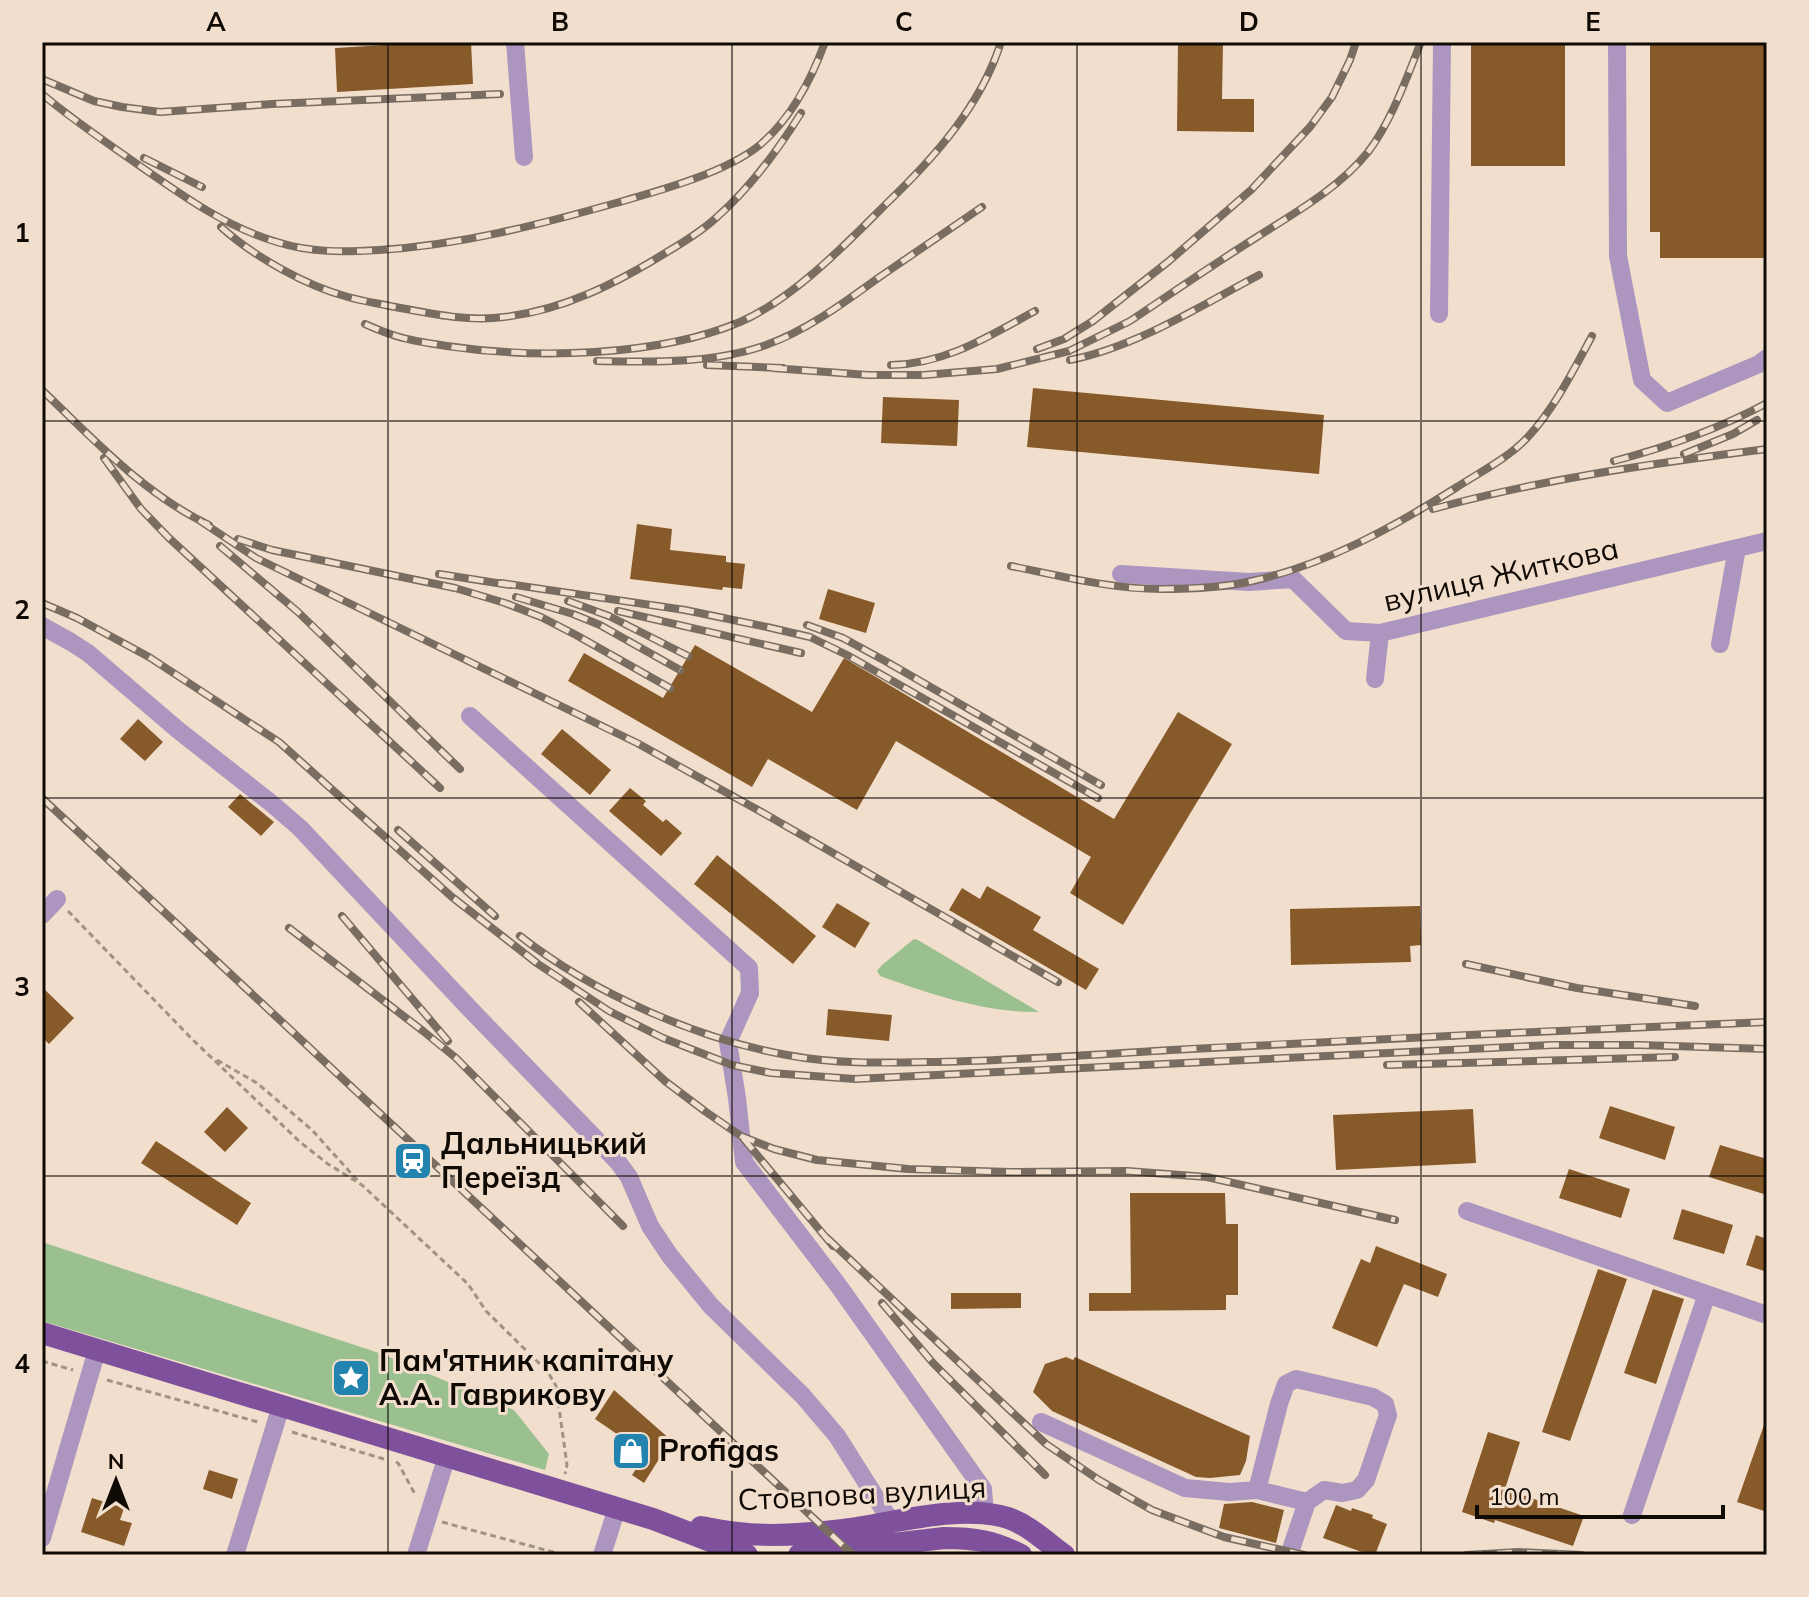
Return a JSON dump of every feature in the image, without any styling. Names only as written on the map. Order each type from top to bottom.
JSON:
[{"type":"main road","points":[[42,1333],[278,1416],[447,1456],[653,1519],[747,1555]]},
{"type":"main road","name":"Стовпова вулиця","points":[[653,1519],[738,1534],[813,1532],[953,1514],[985,1514],[1022,1524],[1064,1555]]},
{"type":"main road","name":"Стовпова вулиця","points":[[799,1555],[944,1538],[989,1541],[1021,1555]]},
{"type":"street","points":[[515,42],[524,157]]},
{"type":"street","points":[[1439,314],[1442,42]]},
{"type":"street","points":[[1617,42],[1618,256],[1642,380],[1667,403],[1767,358]]},
{"type":"street","name":"вулиця Житкова","points":[[1121,574],[1249,582],[1293,579],[1346,631],[1380,633],[1767,541]]},
{"type":"street","points":[[1720,644],[1737,548]]},
{"type":"street","points":[[42,626],[88,653],[300,828],[601,1143],[629,1177],[650,1226],[670,1256],[711,1306],[803,1396],[837,1436],[892,1523]]},
{"type":"street","points":[[1375,679],[1380,633]]},
{"type":"street","points":[[470,716],[749,968],[750,993],[728,1042],[744,1162],[838,1285],[983,1489],[985,1514]]},
{"type":"street","points":[[42,915],[57,899]]},
{"type":"street","points":[[1467,1211],[1767,1315]]},
{"type":"street","points":[[1632,1515],[1707,1294]]},
{"type":"street","points":[[42,1538],[97,1350]]},
{"type":"street","points":[[1257,1490],[1286,1384],[1296,1379],[1373,1397],[1385,1404],[1388,1415],[1366,1480],[1357,1490],[1342,1493],[1324,1490],[1307,1502],[1289,1555]]},
{"type":"street","points":[[235,1555],[278,1416]]},
{"type":"street","points":[[1041,1422],[1185,1488],[1229,1492],[1257,1490],[1307,1502]]},
{"type":"street","points":[[416,1555],[447,1456]]},
{"type":"street","points":[[602,1555],[617,1508]]},
{"type":"path","points":[[57,899],[193,1040],[300,1142],[362,1185]]},
{"type":"path","points":[[213,1058],[257,1083],[312,1130],[362,1185],[468,1284],[486,1311],[548,1372],[556,1386],[567,1465],[561,1491]]},
{"type":"path","points":[[42,1361],[90,1375],[278,1416],[398,1463],[428,1518],[564,1555]]},
{"type":"green space","points":[[914,939],[1039,1012],[979,1006],[880,976],[877,971],[882,965]]},
{"type":"green space","points":[[42,1242],[382,1354],[514,1410],[549,1454],[545,1470],[42,1321]]},
{"type":"building","points":[[471,42],[473,84],[337,92],[335,48]]},
{"type":"building","points":[[1178,42],[1223,42],[1222,99],[1254,99],[1254,132],[1177,131]]},
{"type":"building","points":[[1471,42],[1565,42],[1565,166],[1471,166]]},
{"type":"building","points":[[1650,42],[1767,42],[1767,258],[1660,258],[1660,232],[1650,232]]},
{"type":"building","points":[[1033,388],[1324,415],[1319,474],[1027,447]]},
{"type":"building","points":[[883,397],[959,400],[957,446],[881,443]]},
{"type":"building","points":[[637,524],[672,529],[670,550],[726,556],[726,562],[745,564],[742,589],[723,587],[722,590],[630,579]]},
{"type":"building","points":[[828,589],[875,603],[866,633],[819,619]]},
{"type":"building","points":[[695,645],[812,712],[844,658],[1114,819],[1178,712],[1232,744],[1123,925],[1070,893],[1091,857],[896,741],[857,810],[768,759],[752,787],[568,681],[584,653],[663,698]]},
{"type":"building","points":[[138,719],[163,742],[145,761],[120,739]]},
{"type":"building","points":[[562,729],[611,770],[590,795],[541,754]]},
{"type":"building","points":[[630,788],[646,801],[643,805],[682,833],[661,856],[609,811]]},
{"type":"building","points":[[240,794],[274,822],[261,836],[228,807]]},
{"type":"building","points":[[717,855],[816,936],[793,964],[694,884]]},
{"type":"building","points":[[987,886],[1041,917],[1033,930],[1099,969],[1086,990],[949,910],[962,888],[980,899]]},
{"type":"building","points":[[837,903],[870,923],[855,948],[822,927]]},
{"type":"building","points":[[1420,906],[1421,945],[1410,946],[1411,962],[1291,965],[1290,909]]},
{"type":"building","points":[[42,987],[74,1018],[49,1044],[42,1037]]},
{"type":"building","points":[[828,1009],[892,1015],[889,1041],[826,1035]]},
{"type":"building","points":[[1610,1106],[1675,1127],[1665,1160],[1599,1138]]},
{"type":"building","points":[[227,1107],[248,1128],[225,1152],[204,1132]]},
{"type":"building","points":[[1473,1109],[1476,1163],[1336,1170],[1333,1115]]},
{"type":"building","points":[[156,1141],[251,1203],[237,1225],[141,1163]]},
{"type":"building","points":[[1720,1145],[1767,1159],[1767,1195],[1709,1177]]},
{"type":"building","points":[[1569,1169],[1630,1189],[1621,1218],[1559,1198]]},
{"type":"building","points":[[1130,1193],[1225,1193],[1226,1224],[1238,1224],[1238,1295],[1226,1295],[1226,1310],[1089,1311],[1089,1293],[1131,1293]]},
{"type":"building","points":[[1682,1209],[1733,1225],[1724,1254],[1673,1239]]},
{"type":"building","points":[[1756,1235],[1767,1239],[1767,1272],[1746,1265]]},
{"type":"building","points":[[1376,1246],[1447,1274],[1438,1297],[1404,1284],[1377,1347],[1332,1328],[1361,1259],[1370,1263]]},
{"type":"building","points":[[1598,1269],[1627,1279],[1570,1441],[1542,1432]]},
{"type":"building","points":[[1653,1289],[1684,1299],[1656,1384],[1624,1373]]},
{"type":"building","points":[[951,1293],[1021,1293],[1021,1308],[951,1309]]},
{"type":"building","points":[[1066,1357],[1073,1360],[1075,1357],[1250,1436],[1240,1475],[1196,1477],[1052,1411],[1033,1392],[1045,1364]]},
{"type":"building","points":[[614,1390],[671,1440],[644,1483],[632,1475],[646,1454],[595,1419]]},
{"type":"building","points":[[1767,1422],[1767,1512],[1737,1502]]},
{"type":"building","points":[[1488,1432],[1520,1442],[1505,1489],[1584,1516],[1573,1546],[1462,1512]]},
{"type":"building","points":[[209,1470],[238,1479],[232,1499],[203,1489]]},
{"type":"building","points":[[92,1498],[124,1508],[120,1520],[132,1523],[124,1546],[81,1532]]},
{"type":"building","points":[[1252,1502],[1284,1510],[1276,1543],[1219,1528],[1224,1504]]},
{"type":"building","points":[[1336,1505],[1373,1515],[1372,1518],[1387,1524],[1375,1555],[1323,1538]]},
{"type":"railway","points":[[42,94],[172,188],[240,228],[302,248],[379,250],[440,244],[528,226],[652,193],[730,163],[761,144],[782,122],[807,83],[825,42]]},
{"type":"railway","points":[[365,324],[420,342],[518,353],[556,353],[595,352],[672,342],[740,322],[780,299],[818,269],[921,169],[968,110],[1001,42]]},
{"type":"railway","points":[[1037,349],[1064,339],[1093,321],[1251,190],[1310,127],[1332,97],[1356,42]]},
{"type":"railway","points":[[772,368],[868,375],[924,375],[997,369],[1069,351],[1130,321],[1316,199],[1357,165],[1384,127],[1421,42]]},
{"type":"railway","points":[[42,79],[94,101],[160,112],[500,94]]},
{"type":"railway","points":[[221,227],[248,249],[281,269],[315,286],[348,297],[461,318],[526,313],[589,294],[699,232],[752,181],[801,113]]},
{"type":"railway","points":[[144,158],[202,187]]},
{"type":"railway","points":[[597,361],[704,359],[746,351],[782,339],[826,315],[982,207]]},
{"type":"railway","points":[[1070,360],[1143,336],[1259,275]]},
{"type":"railway","points":[[891,365],[949,354],[1035,311]]},
{"type":"railway","points":[[1011,566],[1104,584],[1183,589],[1252,581],[1332,555],[1409,516],[1519,446],[1554,402],[1592,336]]},
{"type":"railway","points":[[707,365],[783,368]]},
{"type":"railway","points":[[42,390],[141,482],[209,525]]},
{"type":"railway","points":[[1614,461],[1692,436],[1767,403]]},
{"type":"railway","points":[[1684,454],[1733,434],[1757,420]]},
{"type":"railway","points":[[1433,509],[1599,473],[1767,449]]},
{"type":"railway","points":[[104,458],[141,509],[169,538],[440,788]]},
{"type":"railway","points":[[199,520],[256,558],[637,743],[1058,982]]},
{"type":"railway","points":[[238,539],[272,550],[455,588],[505,603],[576,635],[670,688]]},
{"type":"railway","points":[[220,546],[298,612],[460,769]]},
{"type":"railway","points":[[439,574],[510,585]]},
{"type":"railway","points":[[501,583],[685,610],[810,637],[1098,798]]},
{"type":"railway","points":[[516,597],[600,625],[680,670]]},
{"type":"railway","points":[[568,601],[609,616],[688,656]]},
{"type":"railway","points":[[42,603],[149,657],[279,742],[452,897],[538,964],[609,1011],[663,1038],[732,1065],[771,1073],[855,1079],[1552,1045],[1767,1049]]},
{"type":"railway","points":[[618,611],[801,653]]},
{"type":"railway","points":[[807,625],[843,638],[1101,785]]},
{"type":"railway","points":[[42,798],[853,1555]]},
{"type":"railway","points":[[398,830],[495,916]]},
{"type":"railway","points":[[342,916],[448,1041]]},
{"type":"railway","points":[[289,928],[456,1058],[623,1226]]},
{"type":"railway","points":[[520,936],[580,976],[647,1011],[682,1025],[753,1048],[840,1061],[989,1060],[1767,1022]]},
{"type":"railway","points":[[1466,964],[1577,988],[1695,1006]]},
{"type":"railway","points":[[579,1002],[665,1081],[706,1112],[741,1136],[774,1149],[817,1160],[908,1169],[1127,1171],[1207,1177],[1395,1220]]},
{"type":"railway","points":[[1387,1065],[1675,1057]]},
{"type":"railway","points":[[743,1138],[833,1246]]},
{"type":"railway","points":[[827,1238],[1046,1444],[1099,1480],[1152,1510],[1224,1537],[1304,1555]]},
{"type":"railway","points":[[882,1303],[933,1363],[1045,1475]]},
{"type":"railway","points":[[1467,1555],[1518,1552],[1581,1555]]},
{"type":"place","name":"Дальницький Переїзд","points":[[413,1161]]},
{"type":"place","name":"Пам'ятник капітану А.А. Гаврикову","points":[[351,1378]]},
{"type":"place","name":"Profigas","points":[[631,1451]]}]
